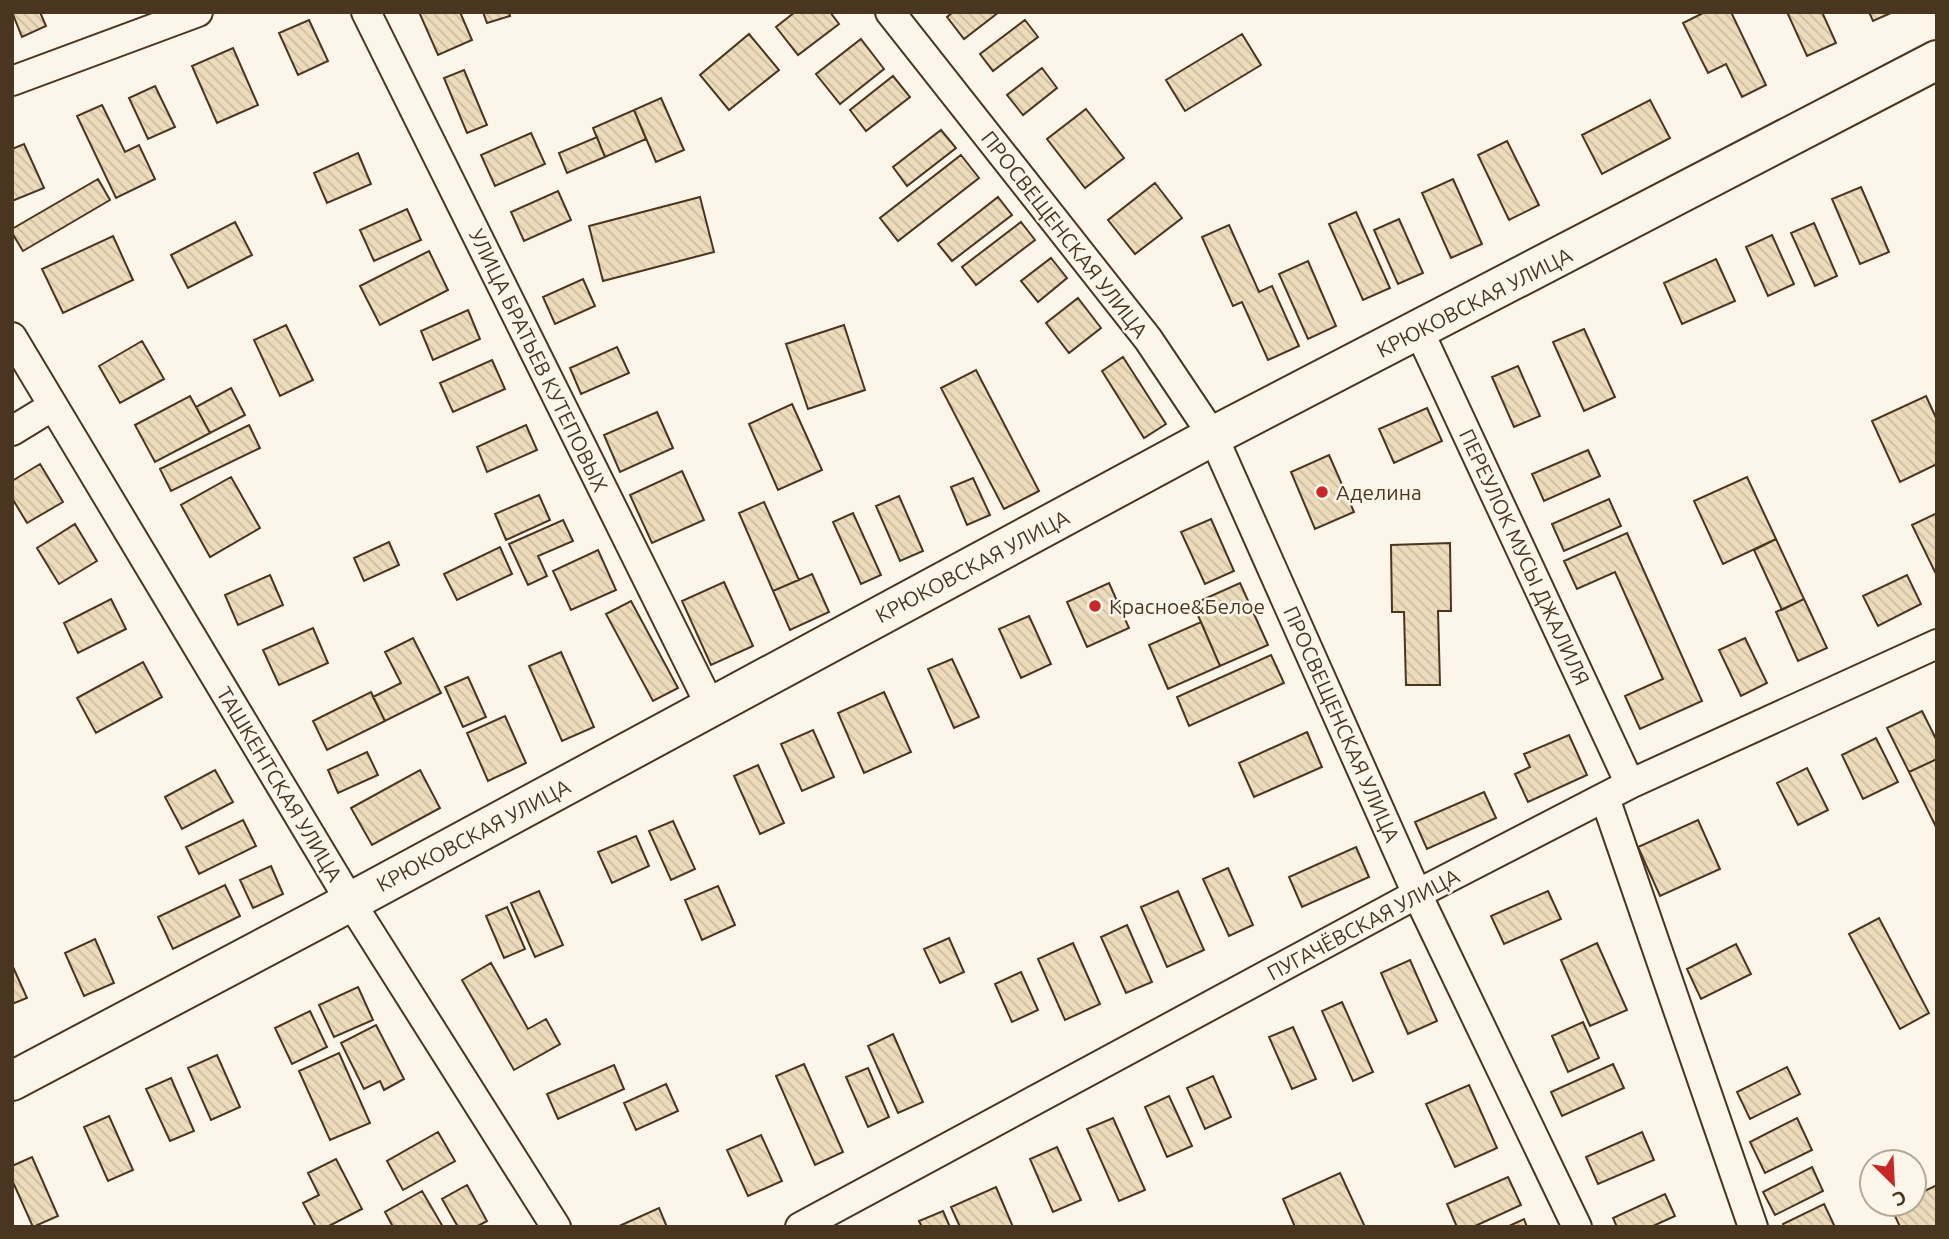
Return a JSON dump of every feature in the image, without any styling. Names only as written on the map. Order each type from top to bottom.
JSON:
[{"type":"street","points":[[12,81],[198,12]]},
{"type":"street","name":"УЛИЦА БРАТЬЕВ КУТЕПОВЫХ","points":[[366,12],[711,708]]},
{"type":"street","name":"ПРОСВЕЩЕНСКАЯ УЛИЦА","points":[[890,12],[1148,339],[1213,436],[1417,894],[1577,1227]]},
{"type":"street","name":"КРЮКОВСКАЯ УЛИЦА","points":[[12,1081],[711,708],[1213,436],[1937,60]]},
{"type":"street","name":"ПЕРЕУЛОК МУСЫ ДЖАЛИЛЯ","points":[[1419,331],[1630,784]]},
{"type":"street","name":"ТАШКЕНТСКАЯ УЛИЦА","points":[[12,337],[350,901],[556,1227]]},
{"type":"street","points":[[12,431],[53,406]]},
{"type":"street","name":"ПУГАЧЁВСКАЯ УЛИЦА","points":[[800,1227],[1417,894],[1630,784],[1937,644]]},
{"type":"street","points":[[1605,798],[1753,1227]]},
{"type":"building","points":[[12,12],[40,12],[46,26],[22,37]]},
{"type":"building","points":[[419,12],[460,12],[472,40],[438,55]]},
{"type":"building","points":[[483,12],[509,12],[510,16],[487,23]]},
{"type":"building","points":[[795,12],[830,12],[839,24],[798,55],[776,27]]},
{"type":"building","points":[[953,12],[999,12],[964,39],[947,17]]},
{"type":"building","points":[[1705,12],[1731,12],[1766,85],[1742,97],[1726,64],[1708,73],[1683,23]]},
{"type":"building","points":[[1787,12],[1822,12],[1836,43],[1807,56]]},
{"type":"building","points":[[1869,12],[1893,12],[1873,21]]},
{"type":"building","points":[[309,20],[328,61],[298,75],[279,33]]},
{"type":"building","points":[[1025,20],[1038,37],[993,71],[980,54]]},
{"type":"building","points":[[749,34],[779,70],[729,110],[700,75]]},
{"type":"building","points":[[1242,34],[1261,65],[1185,111],[1166,80]]},
{"type":"building","points":[[861,39],[884,69],[840,104],[816,74]]},
{"type":"building","points":[[233,48],[258,105],[217,123],[192,66]]},
{"type":"building","points":[[1042,68],[1057,88],[1023,115],[1007,95]]},
{"type":"building","points":[[464,70],[487,125],[467,133],[444,78]]},
{"type":"building","points":[[893,76],[910,97],[866,131],[850,110]]},
{"type":"building","points":[[155,86],[175,127],[148,139],[129,98]]},
{"type":"building","points":[[661,98],[684,150],[656,162],[634,110]]},
{"type":"building","points":[[1650,100],[1670,138],[1602,174],[1582,135]]},
{"type":"building","points":[[102,105],[125,152],[139,145],[155,179],[116,198],[77,116]]},
{"type":"building","points":[[1086,109],[1124,158],[1085,188],[1047,139]]},
{"type":"building","points":[[634,110],[646,139],[605,157],[593,128]]},
{"type":"building","points":[[941,130],[956,148],[907,186],[893,167]]},
{"type":"building","points":[[531,133],[545,164],[495,186],[481,155]]},
{"type":"building","points":[[597,137],[605,157],[567,173],[559,153]]},
{"type":"building","points":[[1507,141],[1539,205],[1509,220],[1478,155]]},
{"type":"building","points":[[24,144],[44,188],[12,201],[12,149]]},
{"type":"building","points":[[358,153],[371,184],[327,203],[314,173]]},
{"type":"building","points":[[961,155],[979,178],[898,241],[880,218]]},
{"type":"building","points":[[98,179],[110,200],[23,251],[12,229]]},
{"type":"building","points":[[1453,179],[1482,244],[1451,258],[1422,193]]},
{"type":"building","points":[[1155,183],[1182,218],[1135,254],[1108,220]]},
{"type":"building","points":[[1861,187],[1889,252],[1860,264],[1832,199]]},
{"type":"building","points":[[558,191],[571,220],[524,241],[511,212]]},
{"type":"building","points":[[700,197],[714,252],[603,281],[589,226]]},
{"type":"building","points":[[998,197],[1012,215],[952,261],[938,244]]},
{"type":"building","points":[[407,209],[421,240],[374,261],[360,230]]},
{"type":"building","points":[[1356,212],[1390,288],[1363,300],[1329,224]]},
{"type":"building","points":[[1399,219],[1423,273],[1398,284],[1374,230]]},
{"type":"building","points":[[235,222],[252,255],[188,288],[171,255]]},
{"type":"building","points":[[1021,222],[1035,240],[976,285],[962,267]]},
{"type":"building","points":[[1814,223],[1837,276],[1815,286],[1791,233]]},
{"type":"building","points":[[1229,225],[1259,292],[1272,286],[1299,346],[1268,360],[1242,302],[1233,306],[1202,237]]},
{"type":"building","points":[[1772,235],[1794,284],[1768,296],[1746,247]]},
{"type":"building","points":[[113,236],[133,280],[63,313],[42,269]]},
{"type":"building","points":[[429,251],[448,290],[380,325],[360,286]]},
{"type":"building","points":[[1051,258],[1067,278],[1038,302],[1021,281]]},
{"type":"building","points":[[1716,259],[1735,301],[1682,324],[1664,283]]},
{"type":"building","points":[[1308,261],[1336,326],[1308,339],[1279,274]]},
{"type":"building","points":[[583,279],[595,306],[555,324],[543,297]]},
{"type":"building","points":[[1078,298],[1101,328],[1069,353],[1046,323]]},
{"type":"building","points":[[468,310],[480,339],[433,360],[421,331]]},
{"type":"building","points":[[286,325],[313,380],[280,396],[254,340]]},
{"type":"building","points":[[844,325],[865,390],[808,409],[786,344]]},
{"type":"building","points":[[1584,329],[1615,397],[1584,411],[1553,342]]},
{"type":"building","points":[[142,341],[164,379],[120,403],[99,366]]},
{"type":"building","points":[[617,347],[629,373],[581,394],[570,368]]},
{"type":"building","points":[[1123,357],[1166,424],[1144,438],[1102,371]]},
{"type":"building","points":[[492,360],[505,389],[453,412],[440,383]]},
{"type":"building","points":[[1518,366],[1540,416],[1514,427],[1492,377]]},
{"type":"building","points":[[976,370],[1039,491],[1004,509],[941,388]]},
{"type":"building","points":[[231,388],[245,415],[210,433],[196,407]]},
{"type":"building","points":[[190,396],[210,433],[155,462],[135,425]]},
{"type":"building","points":[[1926,396],[1937,420],[1937,464],[1900,482],[1872,421]]},
{"type":"building","points":[[792,404],[822,470],[778,490],[749,424]]},
{"type":"building","points":[[1427,408],[1442,441],[1394,463],[1379,429]]},
{"type":"building","points":[[657,412],[673,448],[620,472],[604,435]]},
{"type":"building","points":[[249,425],[260,448],[171,491],[160,469]]},
{"type":"building","points":[[526,425],[537,450],[487,472],[477,447]]},
{"type":"building","points":[[1588,450],[1600,476],[1544,501],[1532,474]]},
{"type":"building","name":"Аделина","points":[[1329,455],[1354,512],[1315,529],[1291,472]]},
{"type":"building","points":[[40,464],[63,502],[27,523],[12,498],[12,481]]},
{"type":"building","points":[[682,471],[704,520],[652,543],[630,495]]},
{"type":"building","points":[[231,477],[260,528],[210,557],[181,505]]},
{"type":"building","points":[[1747,477],[1776,539],[1723,564],[1694,501]]},
{"type":"building","points":[[973,478],[990,515],[967,525],[951,487]]},
{"type":"building","points":[[539,495],[550,520],[506,540],[495,514]]},
{"type":"building","points":[[899,496],[923,551],[900,561],[876,506]]},
{"type":"building","points":[[1609,499],[1621,526],[1564,551],[1552,524]]},
{"type":"building","points":[[764,502],[799,580],[773,591],[739,513]]},
{"type":"building","points":[[853,513],[881,575],[861,584],[833,522]]},
{"type":"building","points":[[1937,513],[1937,576],[1912,525]]},
{"type":"building","points":[[1211,519],[1234,571],[1205,584],[1181,532]]},
{"type":"building","points":[[563,520],[573,541],[538,556],[547,576],[528,585],[509,544]]},
{"type":"building","points":[[75,524],[97,561],[59,584],[37,548]]},
{"type":"building","points":[[1627,533],[1702,701],[1640,729],[1625,696],[1663,679],[1615,572],[1577,589],[1564,561]]},
{"type":"building","points":[[1776,539],[1804,599],[1782,610],[1754,550]]},
{"type":"building","points":[[389,542],[399,565],[364,581],[354,558]]},
{"type":"building","points":[[1450,543],[1451,611],[1438,611],[1440,685],[1406,685],[1404,612],[1392,612],[1391,545]]},
{"type":"building","points":[[500,547],[512,574],[457,600],[444,574]]},
{"type":"building","points":[[598,550],[616,590],[571,610],[553,571]]},
{"type":"building","points":[[812,574],[829,612],[790,630],[773,591]]},
{"type":"building","points":[[270,575],[283,605],[238,625],[225,595]]},
{"type":"building","points":[[1907,575],[1921,604],[1878,626],[1863,596]]},
{"type":"building","points":[[724,582],[753,646],[711,665],[682,601]]},
{"type":"building","points":[[1109,583],[1129,628],[1087,647],[1067,602]]},
{"type":"building","points":[[1240,583],[1268,645],[1220,666],[1193,604]]},
{"type":"building","points":[[111,599],[126,629],[78,653],[64,623]]},
{"type":"building","points":[[1804,599],[1827,648],[1798,661],[1776,612]]},
{"type":"building","points":[[631,601],[678,688],[653,701],[606,614]]},
{"type":"building","points":[[1029,616],[1051,664],[1021,678],[999,629]]},
{"type":"building","points":[[1201,622],[1220,666],[1168,689],[1149,645]]},
{"type":"building","points":[[313,628],[328,663],[279,685],[263,650]]},
{"type":"building","points":[[413,638],[441,693],[385,721],[373,697],[401,683],[385,652]]},
{"type":"building","points":[[1745,638],[1767,683],[1741,696],[1719,650]]},
{"type":"building","points":[[561,652],[594,727],[562,741],[529,666]]},
{"type":"building","points":[[1271,655],[1284,683],[1189,726],[1177,697]]},
{"type":"building","points":[[952,659],[979,717],[954,728],[928,669]]},
{"type":"building","points":[[143,662],[162,697],[96,733],[77,698]]},
{"type":"building","points":[[468,677],[486,717],[463,727],[445,687]]},
{"type":"building","points":[[371,692],[385,721],[327,750],[313,721]]},
{"type":"building","points":[[884,692],[911,752],[864,773],[838,713]]},
{"type":"building","points":[[1922,711],[1937,741],[1937,759],[1909,772],[1887,728]]},
{"type":"building","points":[[505,716],[526,763],[488,781],[467,733]]},
{"type":"building","points":[[813,730],[834,777],[802,791],[781,744]]},
{"type":"building","points":[[1307,732],[1322,767],[1254,797],[1239,763]]},
{"type":"building","points":[[1569,735],[1587,775],[1528,802],[1515,774],[1530,767],[1524,754]]},
{"type":"building","points":[[1876,738],[1898,782],[1863,799],[1842,755]]},
{"type":"building","points":[[367,752],[378,775],[338,793],[328,770]]},
{"type":"building","points":[[1937,759],[1937,829],[1909,772]]},
{"type":"building","points":[[758,765],[784,823],[760,834],[734,776]]},
{"type":"building","points":[[1807,768],[1828,810],[1798,825],[1777,783]]},
{"type":"building","points":[[215,770],[233,802],[182,829],[165,797]]},
{"type":"building","points":[[420,770],[440,808],[372,845],[351,808]]},
{"type":"building","points":[[1484,792],[1496,818],[1427,849],[1415,822]]},
{"type":"building","points":[[243,820],[256,846],[199,874],[186,847]]},
{"type":"building","points":[[1698,820],[1720,869],[1660,896],[1638,847]]},
{"type":"building","points":[[673,821],[695,869],[671,880],[649,831]]},
{"type":"building","points":[[636,836],[649,866],[612,883],[598,852]]},
{"type":"building","points":[[1356,847],[1369,877],[1302,907],[1289,877]]},
{"type":"building","points":[[271,866],[283,894],[253,908],[240,880]]},
{"type":"building","points":[[1228,868],[1253,925],[1229,936],[1203,879]]},
{"type":"building","points":[[225,885],[240,916],[173,949],[158,917]]},
{"type":"building","points":[[718,886],[735,925],[702,940],[685,900]]},
{"type":"building","points":[[539,891],[563,945],[535,957],[511,903]]},
{"type":"building","points":[[1178,891],[1204,950],[1167,967],[1141,907]]},
{"type":"building","points":[[1548,891],[1561,919],[1504,944],[1491,916]]},
{"type":"building","points":[[507,907],[525,949],[504,958],[486,916]]},
{"type":"building","points":[[1879,918],[1929,1013],[1900,1029],[1849,934]]},
{"type":"building","points":[[1127,925],[1152,982],[1126,993],[1101,937]]},
{"type":"building","points":[[949,938],[964,972],[940,983],[924,949]]},
{"type":"building","points":[[95,939],[114,983],[84,996],[65,953]]},
{"type":"building","points":[[1073,943],[1100,1004],[1065,1020],[1038,959]]},
{"type":"building","points":[[1597,943],[1627,1010],[1590,1026],[1561,960]]},
{"type":"building","points":[[1736,944],[1751,974],[1701,999],[1687,969]]},
{"type":"building","points":[[1410,960],[1437,1021],[1408,1034],[1381,973]]},
{"type":"building","points":[[491,963],[528,1029],[546,1019],[560,1044],[514,1070],[462,980]]},
{"type":"building","points":[[12,968],[27,998],[12,1004]]},
{"type":"building","points":[[1021,972],[1038,1010],[1012,1022],[995,984]]},
{"type":"building","points":[[358,987],[373,1020],[334,1037],[319,1005]]},
{"type":"building","points":[[1342,1002],[1373,1072],[1353,1081],[1322,1011]]},
{"type":"building","points":[[310,1011],[327,1047],[292,1064],[275,1028]]},
{"type":"building","points":[[1583,1022],[1599,1058],[1568,1072],[1552,1036]]},
{"type":"building","points":[[376,1025],[404,1079],[384,1090],[380,1081],[364,1089],[341,1043]]},
{"type":"building","points":[[1293,1027],[1316,1079],[1292,1089],[1269,1037]]},
{"type":"building","points":[[893,1034],[923,1102],[898,1113],[868,1046]]},
{"type":"building","points":[[339,1053],[370,1123],[330,1140],[299,1071]]},
{"type":"building","points":[[217,1055],[240,1107],[211,1120],[188,1068]]},
{"type":"building","points":[[804,1064],[843,1152],[815,1165],[776,1076]]},
{"type":"building","points":[[1613,1064],[1624,1088],[1562,1116],[1551,1092]]},
{"type":"building","points":[[614,1065],[624,1089],[558,1119],[547,1094]]},
{"type":"building","points":[[1787,1067],[1800,1094],[1750,1119],[1737,1092]]},
{"type":"building","points":[[868,1068],[889,1117],[868,1127],[846,1077]]},
{"type":"building","points":[[1213,1076],[1231,1117],[1205,1129],[1187,1088]]},
{"type":"building","points":[[171,1078],[194,1131],[170,1141],[146,1089]]},
{"type":"building","points":[[666,1084],[678,1111],[636,1130],[624,1103]]},
{"type":"building","points":[[1469,1085],[1497,1148],[1455,1167],[1426,1104]]},
{"type":"building","points":[[1169,1096],[1192,1146],[1167,1157],[1145,1107]]},
{"type":"building","points":[[109,1116],[133,1170],[108,1181],[84,1127]]},
{"type":"building","points":[[1113,1118],[1145,1190],[1119,1201],[1087,1129]]},
{"type":"building","points":[[1797,1118],[1812,1150],[1765,1173],[1750,1142]]},
{"type":"building","points":[[438,1132],[455,1161],[403,1190],[387,1161]]},
{"type":"building","points":[[1642,1132],[1654,1160],[1598,1184],[1586,1157]]},
{"type":"building","points":[[761,1135],[782,1181],[748,1196],[727,1150]]},
{"type":"building","points":[[1057,1147],[1081,1200],[1053,1212],[1030,1159]]},
{"type":"building","points":[[32,1157],[58,1216],[33,1227],[12,1180],[12,1166]]},
{"type":"building","points":[[336,1159],[362,1209],[327,1227],[316,1227],[303,1203],[319,1195],[308,1173]]},
{"type":"building","points":[[1812,1167],[1823,1191],[1775,1215],[1763,1192]]},
{"type":"building","points":[[1340,1173],[1365,1227],[1295,1227],[1283,1199]]},
{"type":"building","points":[[1508,1177],[1521,1205],[1473,1227],[1457,1227],[1447,1204]]},
{"type":"building","points":[[467,1185],[487,1221],[476,1227],[458,1227],[442,1199]]},
{"type":"building","points":[[1937,1185],[1937,1227],[1900,1227],[1896,1218],[1928,1218],[1928,1189]]},
{"type":"building","points":[[996,1187],[1013,1227],[960,1227],[951,1207]]},
{"type":"building","points":[[422,1191],[443,1227],[393,1227],[385,1212]]},
{"type":"building","points":[[1665,1194],[1675,1216],[1651,1227],[1617,1227],[1613,1218]]},
{"type":"building","points":[[1824,1204],[1835,1227],[1784,1227],[1783,1224]]},
{"type":"building","points":[[659,1208],[667,1227],[617,1227]]},
{"type":"building","points":[[943,1211],[950,1227],[922,1227],[919,1221]]},
{"type":"building","points":[[1524,1219],[1527,1227],[1507,1227]]},
{"type":"place","name":"Аделина","points":[[1322,492]]},
{"type":"place","name":"Красное&Белое","points":[[1095,606]]}]
